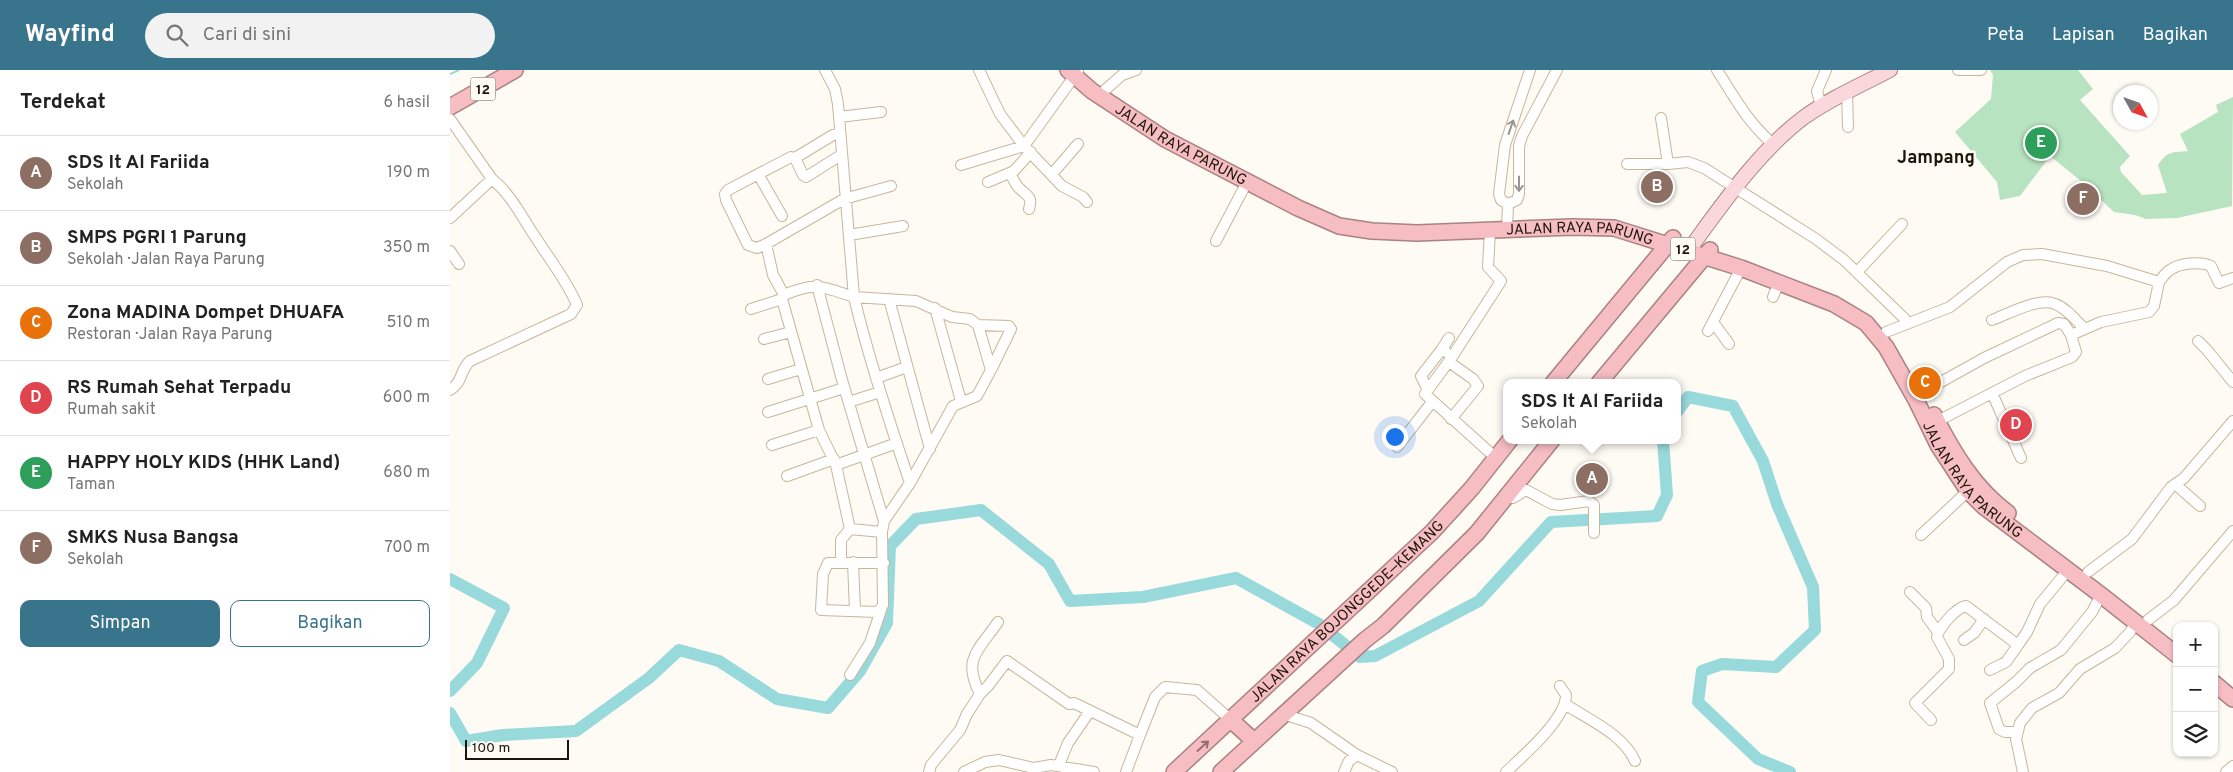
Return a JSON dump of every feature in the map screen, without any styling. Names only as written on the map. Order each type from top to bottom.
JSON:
[{"type":"highway","name":"12","points":[[450,96],[507,71]]},
{"type":"highway","name":"12","points":[[450,107],[507,71]]},
{"type":"highway","name":"JALAN RAYA PARUNG","points":[[1076,72],[1174,134],[1322,212],[1340,219],[1374,224],[1507,226],[1596,219],[1639,225],[1690,247],[1833,294],[1864,312],[1886,332],[1904,358],[1922,392],[1943,453],[1968,491],[1983,506],[2068,570],[2101,594],[2173,640]]},
{"type":"highway","name":"JALAN RAYA PARUNG","points":[[1076,72],[1135,121],[1165,139],[1247,182],[1339,226],[1372,231],[1417,233],[1490,231],[1507,226]]},
{"type":"highway","points":[[1556,379],[1672,240]]},
{"type":"highway","name":"JALAN RAYA PARUNG","points":[[1707,253],[1834,304],[1866,323],[1886,347],[1933,423],[1975,482],[1996,504],[2095,567],[2142,621],[2173,651]]},
{"type":"highway","points":[[1602,379],[1707,253]]},
{"type":"highway","name":"JALAN RAYA BOJONGGEDE—KEMANG","points":[[1174,772],[1432,532],[1497,459],[1507,444]]},
{"type":"highway","points":[[1221,772],[1366,640],[1384,626],[1462,550],[1496,512],[1549,444]]},
{"type":"highway","points":[[2218,676],[2233,689]]},
{"type":"highway","points":[[2218,686],[2233,699]]},
{"type":"highway","points":[[1231,720],[1254,741]]},
{"type":"main road","points":[[1690,247],[1735,189],[1792,127],[1821,106],[1890,70]]},
{"type":"street","points":[[825,70],[835,89],[839,117],[844,199],[854,297],[880,392],[910,483]]},
{"type":"street","points":[[979,70],[1000,114],[1028,149],[1062,186],[1083,197],[1087,202]]},
{"type":"street","points":[[1510,204],[1501,200],[1499,194],[1504,145],[1530,70]]},
{"type":"street","points":[[1510,204],[1517,200],[1519,194],[1519,146],[1528,122],[1557,70]]},
{"type":"street","points":[[1717,70],[1748,120],[1774,145]]},
{"type":"street","points":[[1821,106],[1817,91],[1826,70]]},
{"type":"street","points":[[1958,70],[1985,70]]},
{"type":"street","points":[[1105,90],[1122,75],[1132,71]]},
{"type":"street","points":[[988,182],[996,177],[1010,173],[1028,149],[1076,72]]},
{"type":"street","points":[[1847,93],[1848,127]]},
{"type":"street","points":[[839,117],[881,112]]},
{"type":"street","points":[[1661,118],[1668,164]]},
{"type":"street","points":[[450,119],[492,179],[520,213],[568,287],[576,305],[571,314],[470,362],[465,366],[460,382],[450,390]]},
{"type":"street","points":[[840,133],[833,135],[795,158],[791,157],[728,190],[725,197],[748,244],[757,248],[844,199],[891,186]]},
{"type":"street","points":[[1052,174],[1078,144]]},
{"type":"street","points":[[1504,145],[1519,146]]},
{"type":"street","points":[[961,165],[1028,149]]},
{"type":"street","points":[[795,158],[803,175],[806,177],[841,155]]},
{"type":"street","points":[[1627,164],[1688,162],[1704,168],[1816,239],[1857,272],[1905,324]]},
{"type":"street","points":[[1010,173],[1019,189],[1029,195],[1032,201],[1030,209]]},
{"type":"street","points":[[758,174],[782,216]]},
{"type":"street","points":[[450,218],[492,179]]},
{"type":"street","points":[[1216,241],[1247,182]]},
{"type":"street","points":[[1507,226],[1510,204]]},
{"type":"street","points":[[1857,272],[1902,224]]},
{"type":"street","points":[[849,235],[903,226]]},
{"type":"street","points":[[1490,231],[1488,266],[1501,280],[1451,360],[1427,388],[1425,394],[1497,459]]},
{"type":"street","points":[[766,244],[773,275],[783,297],[819,430],[834,462],[850,529]]},
{"type":"street","points":[[450,251],[459,264]]},
{"type":"street","points":[[1886,332],[1950,307],[2007,262],[2023,255],[2042,254],[2107,266],[2159,282]]},
{"type":"street","points":[[2071,335],[2113,319],[2150,312],[2154,306],[2159,282],[2166,273],[2176,266],[2195,264],[2211,266],[2219,283],[2233,278]]},
{"type":"street","points":[[1729,344],[1710,327],[1741,268]]},
{"type":"street","points":[[1773,297],[1779,282]]},
{"type":"street","points":[[817,285],[883,526],[883,605],[869,646],[850,674]]},
{"type":"street","points":[[751,309],[801,288],[817,285],[854,297],[916,301],[952,317],[970,319],[978,325],[1009,326],[1011,329],[978,394],[953,406],[930,449],[883,526]]},
{"type":"street","points":[[889,299],[930,449]]},
{"type":"street","points":[[1992,320],[2022,308],[2048,302],[2062,307],[2085,329]]},
{"type":"street","points":[[935,308],[962,401]]},
{"type":"street","points":[[1922,392],[1984,358],[2058,323],[2064,324],[2071,335],[2076,352],[2072,357],[2025,376],[1933,423]]},
{"type":"street","points":[[978,325],[991,370]]},
{"type":"street","points":[[764,339],[791,332]]},
{"type":"street","points":[[1427,388],[1421,376],[1449,338]]},
{"type":"street","points":[[2198,341],[2233,382]]},
{"type":"street","points":[[1442,349],[1478,386],[1451,419]]},
{"type":"street","points":[[876,378],[907,367]]},
{"type":"street","points":[[768,379],[801,369]]},
{"type":"street","points":[[768,412],[844,388]]},
{"type":"street","points":[[849,402],[880,392]]},
{"type":"street","points":[[1992,393],[2021,458]]},
{"type":"street","points":[[1397,447],[1432,402]]},
{"type":"street","points":[[2095,567],[2121,549],[2141,529],[2175,484],[2184,478],[2233,422]]},
{"type":"street","points":[[772,445],[819,430]]},
{"type":"street","points":[[787,476],[897,444]]},
{"type":"street","points":[[2175,484],[2200,506]]},
{"type":"street","points":[[1508,496],[1513,498],[1526,490],[1552,504],[1560,505],[1589,501],[1594,506],[1594,533]]},
{"type":"street","points":[[1921,535],[1968,491]]},
{"type":"street","points":[[841,562],[841,540],[850,529],[883,526]]},
{"type":"street","points":[[2023,772],[2016,732],[2032,708],[2060,693],[2080,669],[2107,654],[2142,621],[2174,600],[2233,531]]},
{"type":"street","points":[[881,610],[878,612],[826,611],[821,609],[824,569],[830,562],[884,564]]},
{"type":"street","points":[[853,562],[855,611]]},
{"type":"street","points":[[1990,670],[2006,662],[2027,632],[2040,604],[2068,570]]},
{"type":"street","points":[[1910,592],[1926,608],[1927,617],[1938,632],[1938,640],[1949,660],[1949,669],[1915,703],[1932,720]]},
{"type":"street","points":[[2016,732],[2005,732],[1999,729],[1990,703],[2030,668],[2060,650],[2092,612],[2101,594]]},
{"type":"street","points":[[1938,632],[1963,606],[1969,607],[2018,645]]},
{"type":"street","points":[[1964,640],[1974,632],[1984,619]]},
{"type":"street","points":[[980,694],[970,670],[972,658],[998,622]]},
{"type":"street","points":[[929,772],[931,765],[960,730],[967,714],[980,694],[1007,661],[1069,704],[1074,702],[1140,735]]},
{"type":"street","points":[[1506,772],[1532,749],[1565,704],[1566,693],[1560,686]]},
{"type":"street","points":[[1126,772],[1155,697],[1165,687],[1197,690],[1231,720]]},
{"type":"street","points":[[1565,704],[1622,743],[1631,751],[1635,761]]},
{"type":"street","points":[[1059,765],[1068,743],[1090,711]]},
{"type":"street","points":[[1284,714],[1311,723],[1357,755],[1392,772]]},
{"type":"street","points":[[1344,772],[1349,762],[1357,755]]},
{"type":"street","points":[[964,772],[985,762],[999,760],[1034,768],[1052,764],[1094,772]]},
{"type":"street","points":[[2226,772],[2233,766]]},
{"type":"green space","points":[[1990,70],[2078,70],[2093,89],[2080,100],[2130,156],[2120,167],[2121,172],[2142,195],[2167,193],[2158,165],[2165,157],[2174,152],[2188,151],[2180,134],[2218,112],[2216,105],[2233,97],[2232,206],[2177,218],[2146,219],[2135,215],[2114,212],[2081,181],[2050,156],[2020,196],[2000,200],[1997,182],[1955,132],[1991,99],[1993,75]]},
{"type":"waterway","points":[[450,74],[459,70]]},
{"type":"waterway","points":[[1681,407],[1688,397],[1733,406],[1763,461],[1777,504],[1813,587],[1815,630],[1776,667],[1722,664],[1702,671],[1698,702],[1758,759],[1790,772]]},
{"type":"waterway","points":[[450,713],[466,741],[503,735],[576,731],[649,678],[679,650],[719,661],[777,699],[828,708],[860,671],[887,623],[890,546],[916,519],[981,510],[1049,564],[1070,601],[1143,597],[1236,578],[1319,624],[1360,657],[1375,656],[1479,601],[1551,522],[1657,516],[1667,495],[1663,444]]},
{"type":"waterway","points":[[450,579],[504,608],[477,663],[450,691]]},
{"type":"place","name":"HAPPY HOLY KIDS (HHK Land)","points":[[2041,143]]},
{"type":"place","name":"SMPS PGRI 1 Parung","points":[[1657,187]]},
{"type":"place","name":"SMKS Nusa Bangsa","points":[[2083,199]]},
{"type":"place","name":"Zona MADINA Dompet DHUAFA","points":[[1925,383]]},
{"type":"place","name":"RS Rumah Sehat Terpadu","points":[[2016,425]]},
{"type":"place","name":"SDS It Al Fariida","points":[[1592,479]]},
{"type":"district","name":"Jampang","points":[[1936,157]]}]
